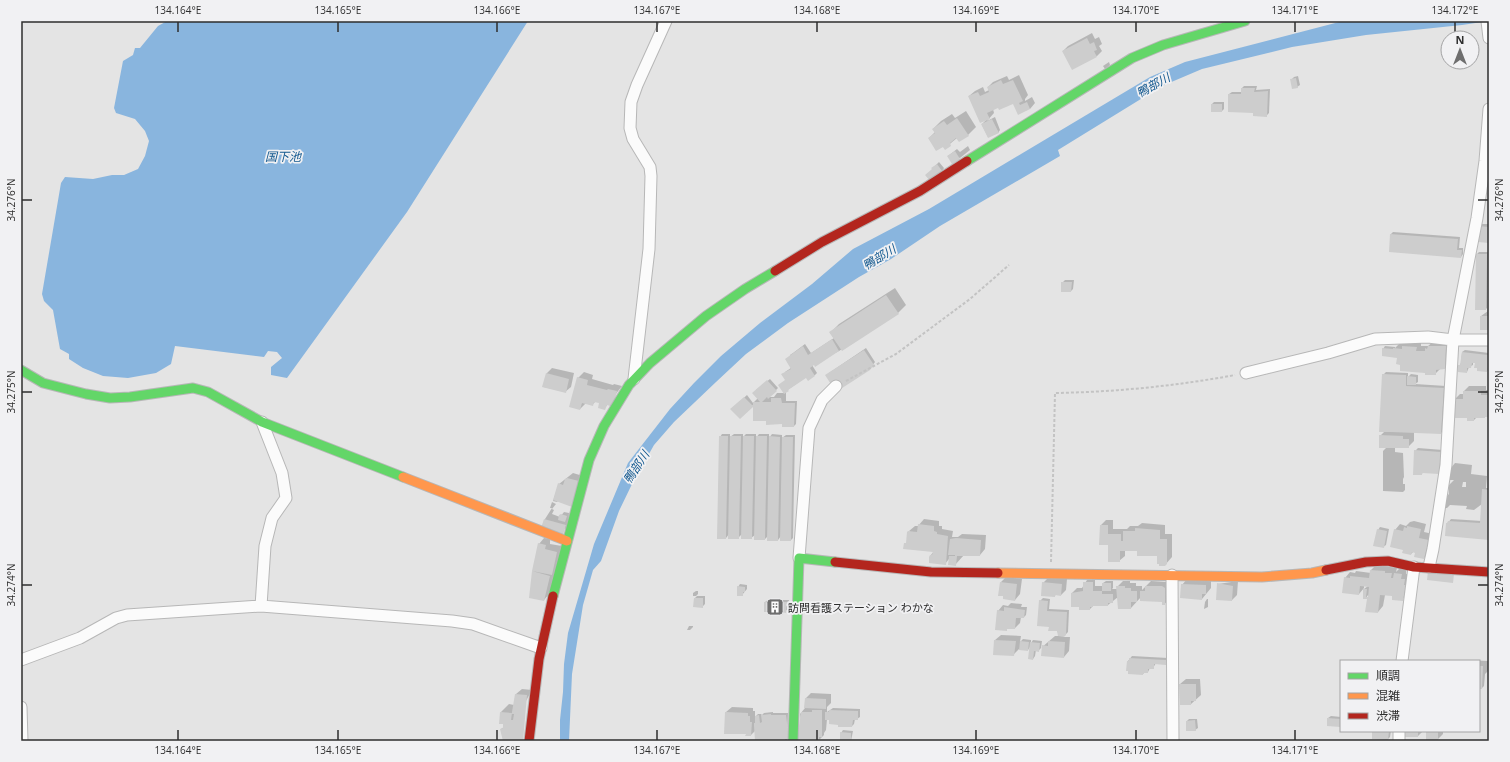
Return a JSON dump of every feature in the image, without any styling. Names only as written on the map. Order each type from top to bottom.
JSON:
[{"type":"street","points":[[634,380],[649,249],[651,176],[650,167],[633,139],[630,128],[631,102],[637,85],[666,21]]},
{"type":"street","points":[[529,741],[541,648],[567,541],[589,460],[604,426],[629,385],[650,363],[706,316],[745,289],[822,242],[920,191],[1132,58],[1164,45],[1245,21]]},
{"type":"street","points":[[1487,21],[1489,38]]},
{"type":"street","points":[[1429,566],[1446,465],[1453,340],[1477,218],[1485,161],[1489,109]]},
{"type":"street","points":[[1246,373],[1328,353],[1375,339],[1428,337],[1453,340],[1489,340]]},
{"type":"street","points":[[21,370],[43,383],[86,394],[110,398],[130,397],[193,388],[208,392],[262,422],[567,541]]},
{"type":"street","points":[[793,741],[799,558],[809,428],[822,400],[836,386]]},
{"type":"street","points":[[261,606],[265,546],[272,518],[286,498],[282,473],[262,422]]},
{"type":"street","points":[[799,558],[932,572],[1262,577],[1312,573],[1366,562],[1388,561],[1414,567],[1429,566],[1489,572]]},
{"type":"street","points":[[1402,660],[1414,567]]},
{"type":"street","points":[[1172,575],[1173,741]]},
{"type":"street","points":[[21,660],[80,638],[116,618],[128,615],[261,606],[452,620],[473,624],[541,648]]},
{"type":"street","points":[[21,707],[22,741]]},
{"type":"path","points":[[836,386],[896,354],[970,299],[1009,265]]},
{"type":"path","points":[[1050,573],[1055,393],[1085,392],[1190,383],[1246,373]]},
{"type":"water","name":"国下池","points":[[167,21],[528,21],[407,212],[287,378],[271,375],[271,367],[282,358],[277,352],[268,351],[264,357],[175,346],[171,364],[156,373],[128,378],[103,376],[83,368],[69,359],[69,354],[60,349],[53,310],[44,301],[42,294],[61,183],[65,177],[93,179],[112,175],[124,175],[138,169],[145,156],[149,141],[145,131],[135,119],[116,113],[114,108],[123,61],[133,55],[135,48],[140,48],[158,26]]},
{"type":"water","name":"鴨部川","points":[[1343,21],[1489,21],[1366,35],[1292,47],[1202,69],[1162,86],[1058,150],[1060,156],[940,226],[891,259],[859,277],[788,323],[746,354],[674,422],[654,445],[619,511],[601,561],[593,570],[583,605],[572,674],[569,741],[560,741],[564,664],[568,633],[594,544],[628,463],[670,409],[721,356],[760,323],[812,284],[853,249],[929,209],[1150,77],[1185,62]]},
{"type":"building","points":[[1087,38],[1090,44],[1094,42],[1097,50],[1094,51],[1097,57],[1072,70],[1062,51]]},
{"type":"building","points":[[1296,78],[1298,88],[1292,89],[1290,79]]},
{"type":"building","points":[[1001,80],[1003,84],[1013,80],[1023,101],[1019,103],[1020,105],[1027,102],[1030,109],[1018,115],[1013,104],[999,110],[998,108],[987,113],[990,119],[980,123],[968,96],[978,92],[980,96],[989,92],[987,87]]},
{"type":"building","points":[[1241,88],[1255,88],[1254,92],[1268,91],[1267,117],[1253,116],[1253,113],[1228,112],[1228,94],[1241,94]]},
{"type":"building","points":[[1211,104],[1222,104],[1222,112],[1211,112]]},
{"type":"building","points":[[957,118],[969,136],[959,142],[956,138],[950,143],[951,146],[945,150],[943,147],[936,151],[928,138],[935,133],[932,129],[944,121],[947,125]]},
{"type":"building","points":[[992,119],[999,133],[988,138],[981,124]]},
{"type":"building","points":[[955,151],[960,159],[952,164],[947,156]]},
{"type":"building","points":[[937,164],[942,171],[930,181],[925,175]]},
{"type":"building","points":[[1479,226],[1489,227],[1489,243],[1478,242]]},
{"type":"building","points":[[1390,234],[1458,239],[1457,250],[1462,250],[1461,258],[1389,252]]},
{"type":"building","points":[[1476,254],[1487,254],[1486,310],[1475,310]]},
{"type":"building","points":[[1488,276],[1489,311],[1487,311]]},
{"type":"building","points":[[1061,282],[1072,282],[1071,292],[1061,292]]},
{"type":"building","points":[[886,295],[899,314],[842,351],[829,332]]},
{"type":"building","points":[[1480,316],[1489,316],[1489,330],[1480,330]]},
{"type":"building","points":[[832,339],[839,351],[815,367],[814,365],[810,368],[815,376],[808,381],[806,378],[784,394],[778,385],[785,380],[781,374],[791,369],[785,359],[803,346],[808,355]]},
{"type":"building","points":[[1402,346],[1417,347],[1416,351],[1425,351],[1425,348],[1427,349],[1428,346],[1446,346],[1445,369],[1436,370],[1436,375],[1425,375],[1425,373],[1400,371],[1400,365],[1396,364],[1397,358],[1382,356],[1382,348],[1402,349]]},
{"type":"building","points":[[864,350],[874,365],[870,370],[836,392],[825,375]]},
{"type":"building","points":[[1462,352],[1488,355],[1489,363],[1487,372],[1477,371],[1477,368],[1474,368],[1475,363],[1472,363],[1471,368],[1467,368],[1467,373],[1458,372],[1458,365],[1460,365]]},
{"type":"building","points":[[546,373],[569,379],[566,393],[542,387]]},
{"type":"building","points":[[1382,374],[1406,375],[1406,386],[1444,388],[1441,434],[1379,432]]},
{"type":"building","points":[[1407,376],[1416,377],[1416,385],[1407,385]]},
{"type":"building","points":[[577,377],[588,380],[587,385],[617,391],[613,407],[607,405],[605,410],[598,408],[599,403],[594,402],[593,406],[582,403],[580,410],[569,407]]},
{"type":"building","points":[[767,380],[777,391],[762,402],[771,402],[771,398],[781,398],[782,403],[795,403],[794,427],[782,427],[782,424],[766,425],[766,421],[753,421],[753,407],[740,419],[730,409],[744,397],[753,406],[753,402],[760,402],[752,393]]},
{"type":"building","points":[[1463,391],[1481,391],[1481,395],[1489,395],[1489,417],[1474,418],[1474,421],[1467,421],[1467,418],[1453,418],[1454,399],[1463,399]]},
{"type":"building","points":[[1379,435],[1403,436],[1403,439],[1409,439],[1409,448],[1379,448]]},
{"type":"building","points":[[719,436],[728,436],[726,539],[717,539]]},
{"type":"building","points":[[730,436],[741,436],[739,539],[728,539]]},
{"type":"building","points":[[743,436],[754,436],[752,539],[741,539]]},
{"type":"building","points":[[756,436],[767,436],[765,540],[754,540]]},
{"type":"building","points":[[769,436],[780,437],[778,541],[767,541]]},
{"type":"building","points":[[782,437],[793,437],[791,541],[780,541]]},
{"type":"building","points":[[1414,450],[1441,452],[1439,474],[1422,473],[1422,475],[1413,475]]},
{"type":"building","points":[[567,478],[579,481],[572,507],[553,500],[558,483],[563,485],[565,479]]},
{"type":"building","points":[[1482,489],[1489,490],[1489,540],[1445,536],[1446,523],[1448,521],[1480,523]]},
{"type":"building","points":[[561,514],[567,516],[565,522],[558,520],[559,515]]},
{"type":"building","points":[[544,519],[566,525],[563,535],[541,528]]},
{"type":"building","points":[[918,524],[934,526],[934,531],[937,532],[937,534],[948,536],[946,565],[929,563],[929,557],[933,552],[903,549],[904,543],[906,543],[907,532],[917,532]]},
{"type":"building","points":[[1100,525],[1108,525],[1108,534],[1121,534],[1121,541],[1123,541],[1123,531],[1135,531],[1135,528],[1160,530],[1160,539],[1167,539],[1167,564],[1165,566],[1159,566],[1159,564],[1157,564],[1157,556],[1137,556],[1137,551],[1120,551],[1120,562],[1108,562],[1108,545],[1099,545]]},
{"type":"building","points":[[1407,526],[1421,529],[1419,538],[1429,540],[1424,559],[1414,557],[1415,553],[1412,552],[1411,555],[1402,553],[1403,550],[1390,547],[1394,529],[1403,531],[1404,527],[1407,528]]},
{"type":"building","points":[[1377,529],[1387,531],[1384,548],[1373,546]]},
{"type":"building","points":[[950,539],[981,540],[980,556],[957,556],[956,566],[948,565],[949,556],[955,556],[948,555]]},
{"type":"building","points":[[538,543],[546,545],[545,549],[557,552],[552,575],[532,571]]},
{"type":"building","points":[[1370,570],[1392,573],[1391,578],[1393,578],[1394,573],[1402,574],[1401,579],[1405,579],[1404,585],[1406,585],[1403,601],[1392,600],[1392,596],[1380,595],[1378,613],[1365,612],[1367,599],[1363,599],[1363,589],[1367,589],[1366,597],[1368,597],[1369,587],[1360,586],[1359,595],[1342,593],[1344,577],[1350,578],[1350,576],[1369,578]]},
{"type":"building","points":[[532,571],[550,576],[544,601],[529,598]]},
{"type":"building","points":[[1428,571],[1454,574],[1453,583],[1427,580]]},
{"type":"building","points":[[1000,582],[1017,584],[1015,601],[1003,599],[1003,596],[998,596]]},
{"type":"building","points":[[1042,582],[1062,584],[1061,596],[1041,596]]},
{"type":"building","points":[[1083,582],[1093,582],[1093,607],[1090,607],[1090,610],[1079,610],[1079,607],[1071,607],[1071,593],[1083,591]]},
{"type":"building","points":[[1102,583],[1111,583],[1111,591],[1102,591]]},
{"type":"building","points":[[1217,583],[1233,586],[1232,601],[1216,600]]},
{"type":"building","points":[[1181,584],[1206,585],[1206,594],[1202,594],[1202,600],[1180,598]]},
{"type":"building","points":[[737,586],[745,587],[743,596],[737,596]]},
{"type":"building","points":[[1116,586],[1125,586],[1125,588],[1131,588],[1131,591],[1137,591],[1137,602],[1131,602],[1131,609],[1118,609]]},
{"type":"building","points":[[1145,586],[1162,586],[1165,588],[1165,605],[1162,605],[1162,602],[1140,601],[1140,591],[1145,591]]},
{"type":"building","points":[[1093,591],[1102,591],[1102,594],[1113,594],[1113,603],[1108,603],[1108,606],[1093,606]]},
{"type":"building","points":[[694,598],[703,598],[703,608],[693,607]]},
{"type":"building","points":[[1039,600],[1048,601],[1047,611],[1067,612],[1066,635],[1064,637],[1058,636],[1057,631],[1048,631],[1049,627],[1037,626]]},
{"type":"building","name":"訪問看護ステーション わかな","points":[[764,602],[787,602],[786,613],[781,612],[781,615],[776,615],[776,612],[764,612]]},
{"type":"building","points":[[1004,607],[1025,610],[1024,618],[1016,618],[1015,629],[1007,629],[1007,631],[995,630],[997,610],[1004,611]]},
{"type":"building","points":[[994,640],[1016,641],[1014,656],[993,655]]},
{"type":"building","points":[[1020,641],[1029,642],[1028,651],[1019,650]]},
{"type":"building","points":[[1048,641],[1065,642],[1064,658],[1041,656],[1042,645],[1048,646]]},
{"type":"building","points":[[1030,642],[1040,643],[1039,652],[1034,651],[1033,660],[1028,659]]},
{"type":"building","points":[[1129,658],[1166,660],[1166,665],[1154,664],[1154,669],[1148,669],[1148,673],[1143,673],[1143,675],[1128,674],[1128,671],[1126,671],[1127,661],[1129,661]]},
{"type":"building","points":[[1480,666],[1483,666],[1482,689],[1480,689]]},
{"type":"building","points":[[1179,684],[1196,684],[1196,701],[1191,701],[1191,705],[1180,705]]},
{"type":"building","points":[[515,694],[527,695],[523,741],[503,741],[500,729],[503,728],[503,724],[499,724],[500,712],[512,713]],"holes":[[[512,713],[514,714],[513,720],[511,720]]]},
{"type":"building","points":[[805,698],[826,699],[826,709],[804,708]]},
{"type":"building","points":[[812,710],[822,710],[822,737],[819,737],[819,741],[797,740],[801,712],[812,712]]},
{"type":"building","points":[[829,710],[858,711],[858,720],[853,720],[852,727],[838,727],[838,725],[829,724],[829,720],[825,720],[825,712],[829,712]]},
{"type":"building","points":[[725,712],[748,713],[748,716],[750,716],[750,722],[752,722],[751,736],[745,736],[746,734],[724,734]]},
{"type":"building","points":[[759,715],[760,723],[762,722],[761,715],[786,715],[789,739],[785,739],[785,741],[755,741],[755,716]]},
{"type":"building","points":[[1327,718],[1340,719],[1340,727],[1327,726]]},
{"type":"building","points":[[1195,720],[1196,731],[1186,731],[1186,721]]},
{"type":"building","points":[[840,732],[851,733],[851,741],[840,741]]},
{"type":"building","points":[[1372,732],[1389,732],[1388,740],[1372,739]]},
{"type":"building","points":[[1404,732],[1418,732],[1418,737],[1404,737]]},
{"type":"building","points":[[1426,732],[1438,732],[1438,741],[1426,740]]},
{"type":"traffic: fast","points":[[967,161],[1132,58],[1163,45],[1245,21]]},
{"type":"traffic: fast","points":[[553,596],[589,460],[604,426],[629,385],[650,363],[706,316],[745,289],[775,271]]},
{"type":"traffic: fast","points":[[21,370],[43,383],[86,394],[110,398],[130,397],[193,388],[208,392],[262,422],[403,477]]},
{"type":"traffic: fast","points":[[793,741],[799,558],[835,562]]},
{"type":"traffic: slow","points":[[403,477],[567,541]]},
{"type":"traffic: slow","points":[[998,573],[1262,577],[1312,573],[1326,570]]},
{"type":"traffic: jam","points":[[775,271],[822,242],[920,191],[967,161]]},
{"type":"traffic: jam","points":[[1326,570],[1366,562],[1388,561],[1414,567],[1489,572]]},
{"type":"traffic: jam","points":[[835,562],[931,572],[998,573]]},
{"type":"traffic: jam","points":[[529,741],[539,659],[553,596]]},
{"type":"place","name":"訪問看護ステーション わかな","points":[[775,607]]}]
